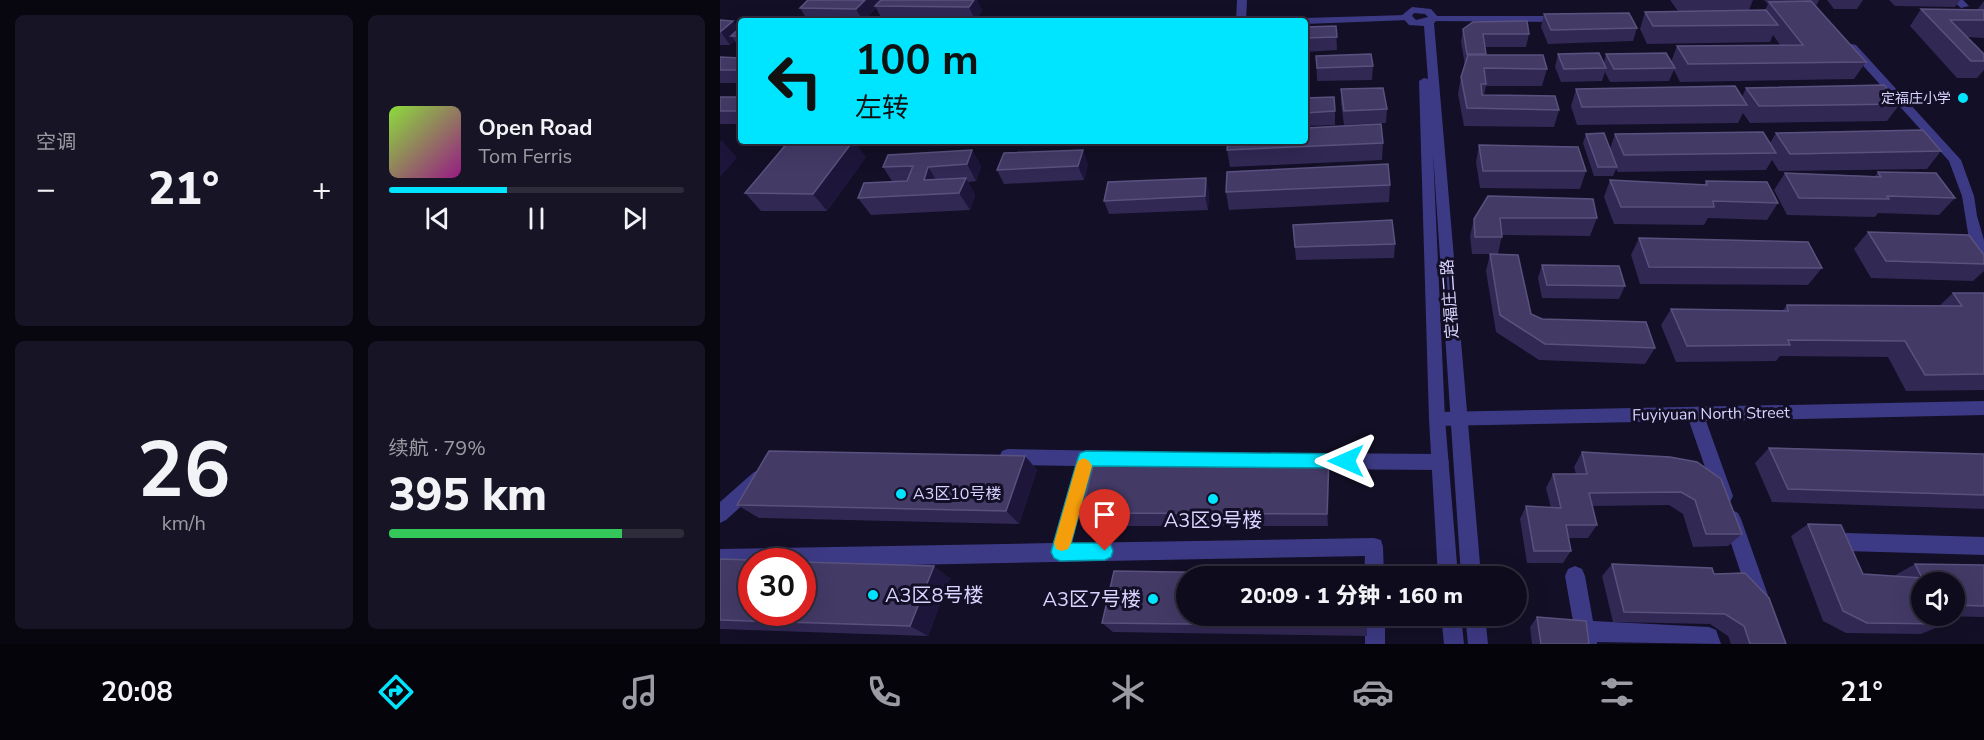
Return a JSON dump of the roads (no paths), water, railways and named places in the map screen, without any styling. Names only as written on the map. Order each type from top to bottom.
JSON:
[{"type":"street","points":[[1241,18],[1242,0]]},
{"type":"street","points":[[1408,0],[1415,10]]},
{"type":"street","points":[[1406,18],[1408,12],[1415,10],[1430,12],[1433,15],[1428,22]]},
{"type":"street","points":[[1308,21],[1406,18],[1413,23],[1578,19]]},
{"type":"street","name":"定福庄二路","points":[[1428,22],[1470,566]]},
{"type":"street","name":"定福庄二路","points":[[1428,22],[1437,419],[1448,566]]},
{"type":"street","points":[[1842,36],[1954,160],[1968,196],[1976,239],[1984,250]]},
{"type":"street","name":"Fuyiyuan North Street","points":[[1437,419],[1984,408]]},
{"type":"street","points":[[1695,414],[1767,622]]},
{"type":"street","points":[[992,457],[1133,459]]},
{"type":"street","points":[[1060,552],[1086,458]]},
{"type":"street","points":[[1286,461],[1440,462]]},
{"type":"street","points":[[720,514],[771,468]]},
{"type":"street","points":[[1846,542],[1984,546]]},
{"type":"street","points":[[720,560],[1374,547],[1374,566]]},
{"type":"street","points":[[1575,576],[1586,637],[1709,637],[1711,644]]},
{"type":"street","points":[[1375,626],[1375,644]]},
{"type":"street","points":[[1452,626],[1454,644]]},
{"type":"street","points":[[1476,626],[1478,644]]},
{"type":"place","name":"定福庄小学","points":[[1963,98]]},
{"type":"place","name":"A3区10号楼","points":[[901,494]]},
{"type":"place","name":"A3区9号楼","points":[[1213,499]]},
{"type":"place","name":"A3区8号楼","points":[[873,595]]},
{"type":"place","name":"A3区7号楼","points":[[1153,599]]}]
